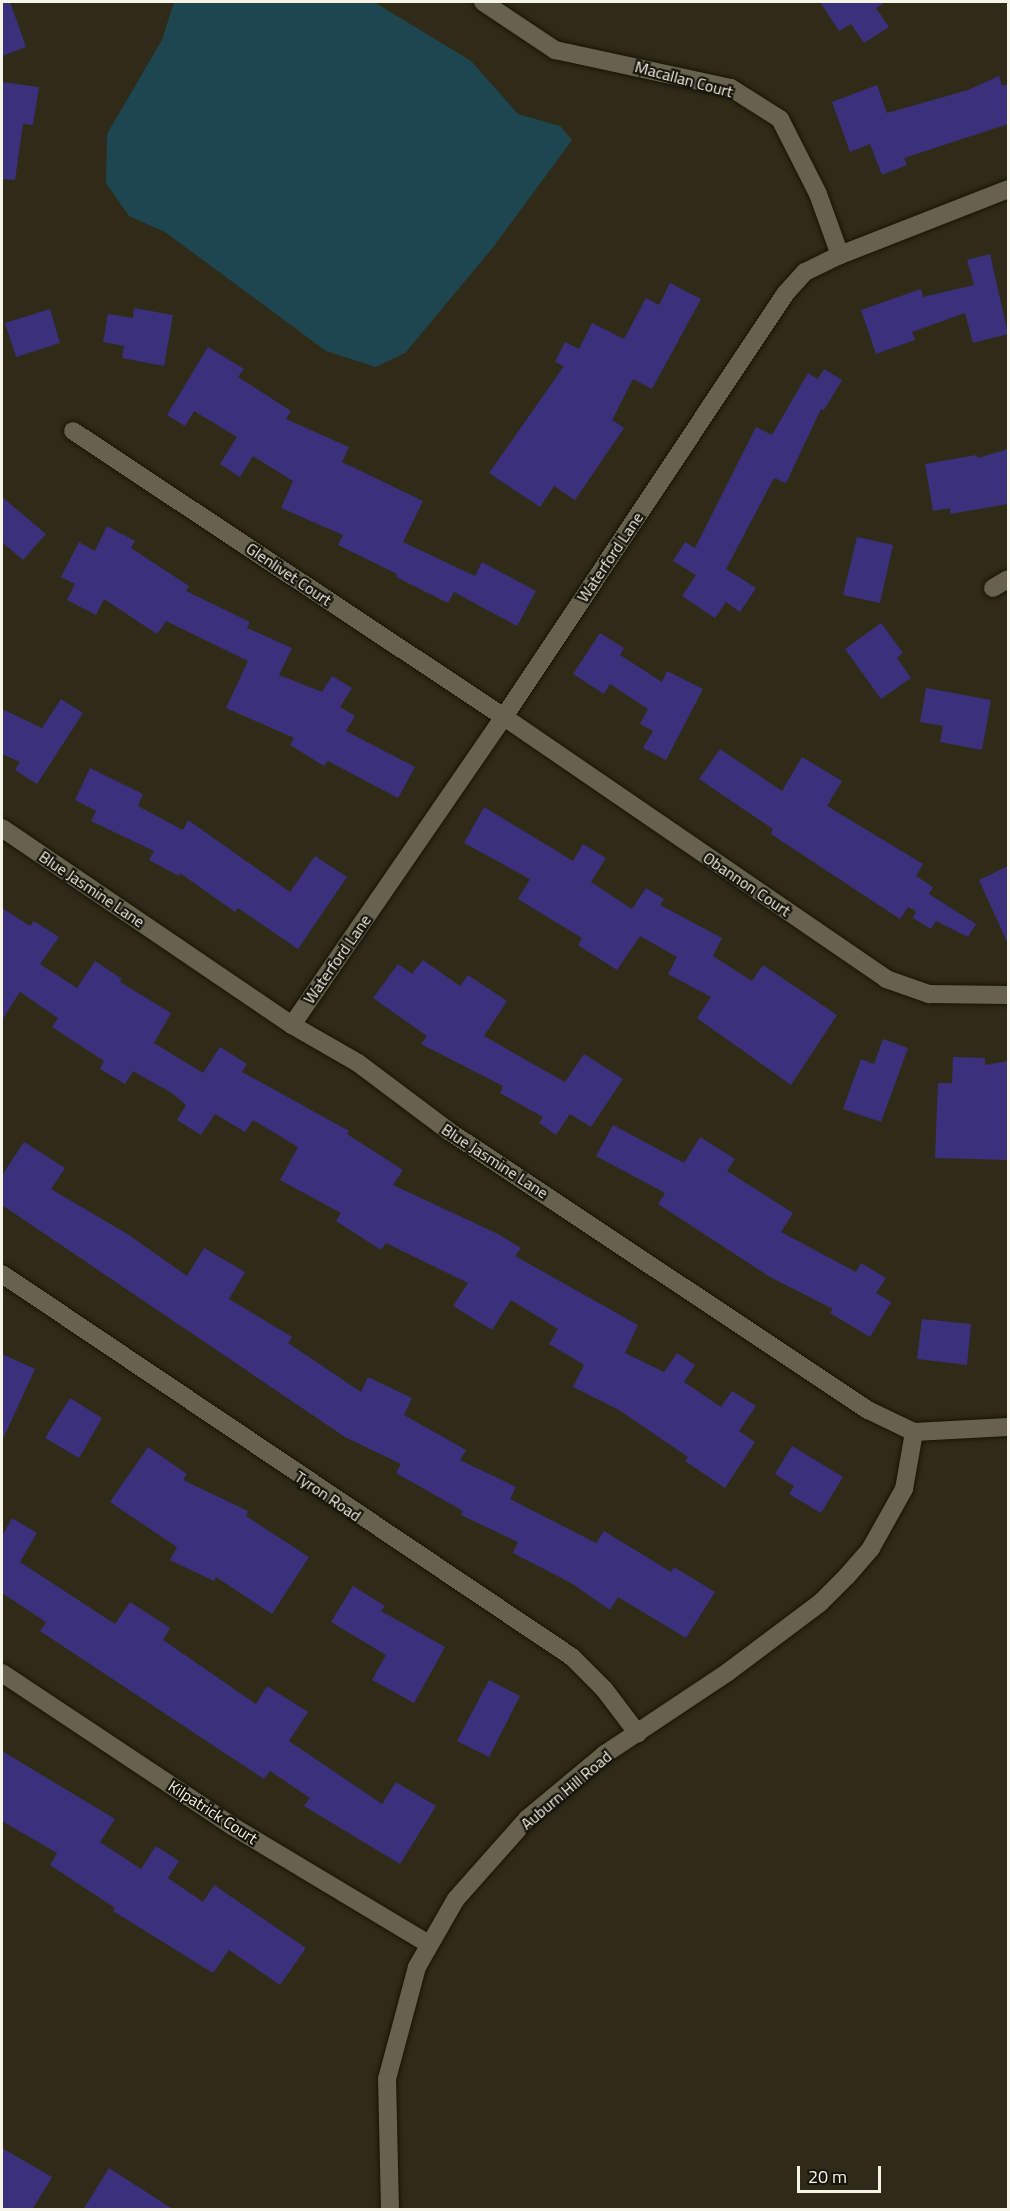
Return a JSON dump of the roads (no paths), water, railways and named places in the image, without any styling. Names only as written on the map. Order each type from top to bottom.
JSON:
[{"type":"street","name":"Macallan Court","points":[[483,2],[555,50],[731,88],[780,119],[818,195],[840,255]]},
{"type":"street","name":"Waterford Lane","points":[[292,1024],[504,717],[785,294],[805,272],[840,255],[1008,189]]},
{"type":"street","name":"Glenlivet Court","points":[[74,431],[504,717]]},
{"type":"street","name":"Obannon Court","points":[[504,717],[886,979],[929,994],[1008,994]]},
{"type":"street","name":"Blue Jasmine Lane","points":[[2,828],[292,1024],[358,1063],[450,1132],[859,1404],[914,1432]]},
{"type":"street","name":"Tyron Road","points":[[2,1274],[572,1657],[604,1689],[638,1734]]},
{"type":"street","points":[[914,1432],[1008,1427]]},
{"type":"street","name":"Auburn Hill Road","points":[[390,2210],[387,2079],[417,1967],[428,1944],[456,1899],[527,1819],[605,1754],[638,1734],[820,1603],[847,1576],[871,1548],[904,1489],[914,1432]]},
{"type":"street","name":"Kilpatrick Court","points":[[2,1673],[232,1826],[428,1944]]},
{"type":"water","points":[[174,2],[374,2],[471,61],[518,114],[560,126],[572,140],[494,246],[405,353],[376,367],[326,351],[165,232],[129,216],[106,183],[107,134],[162,40]]}]
